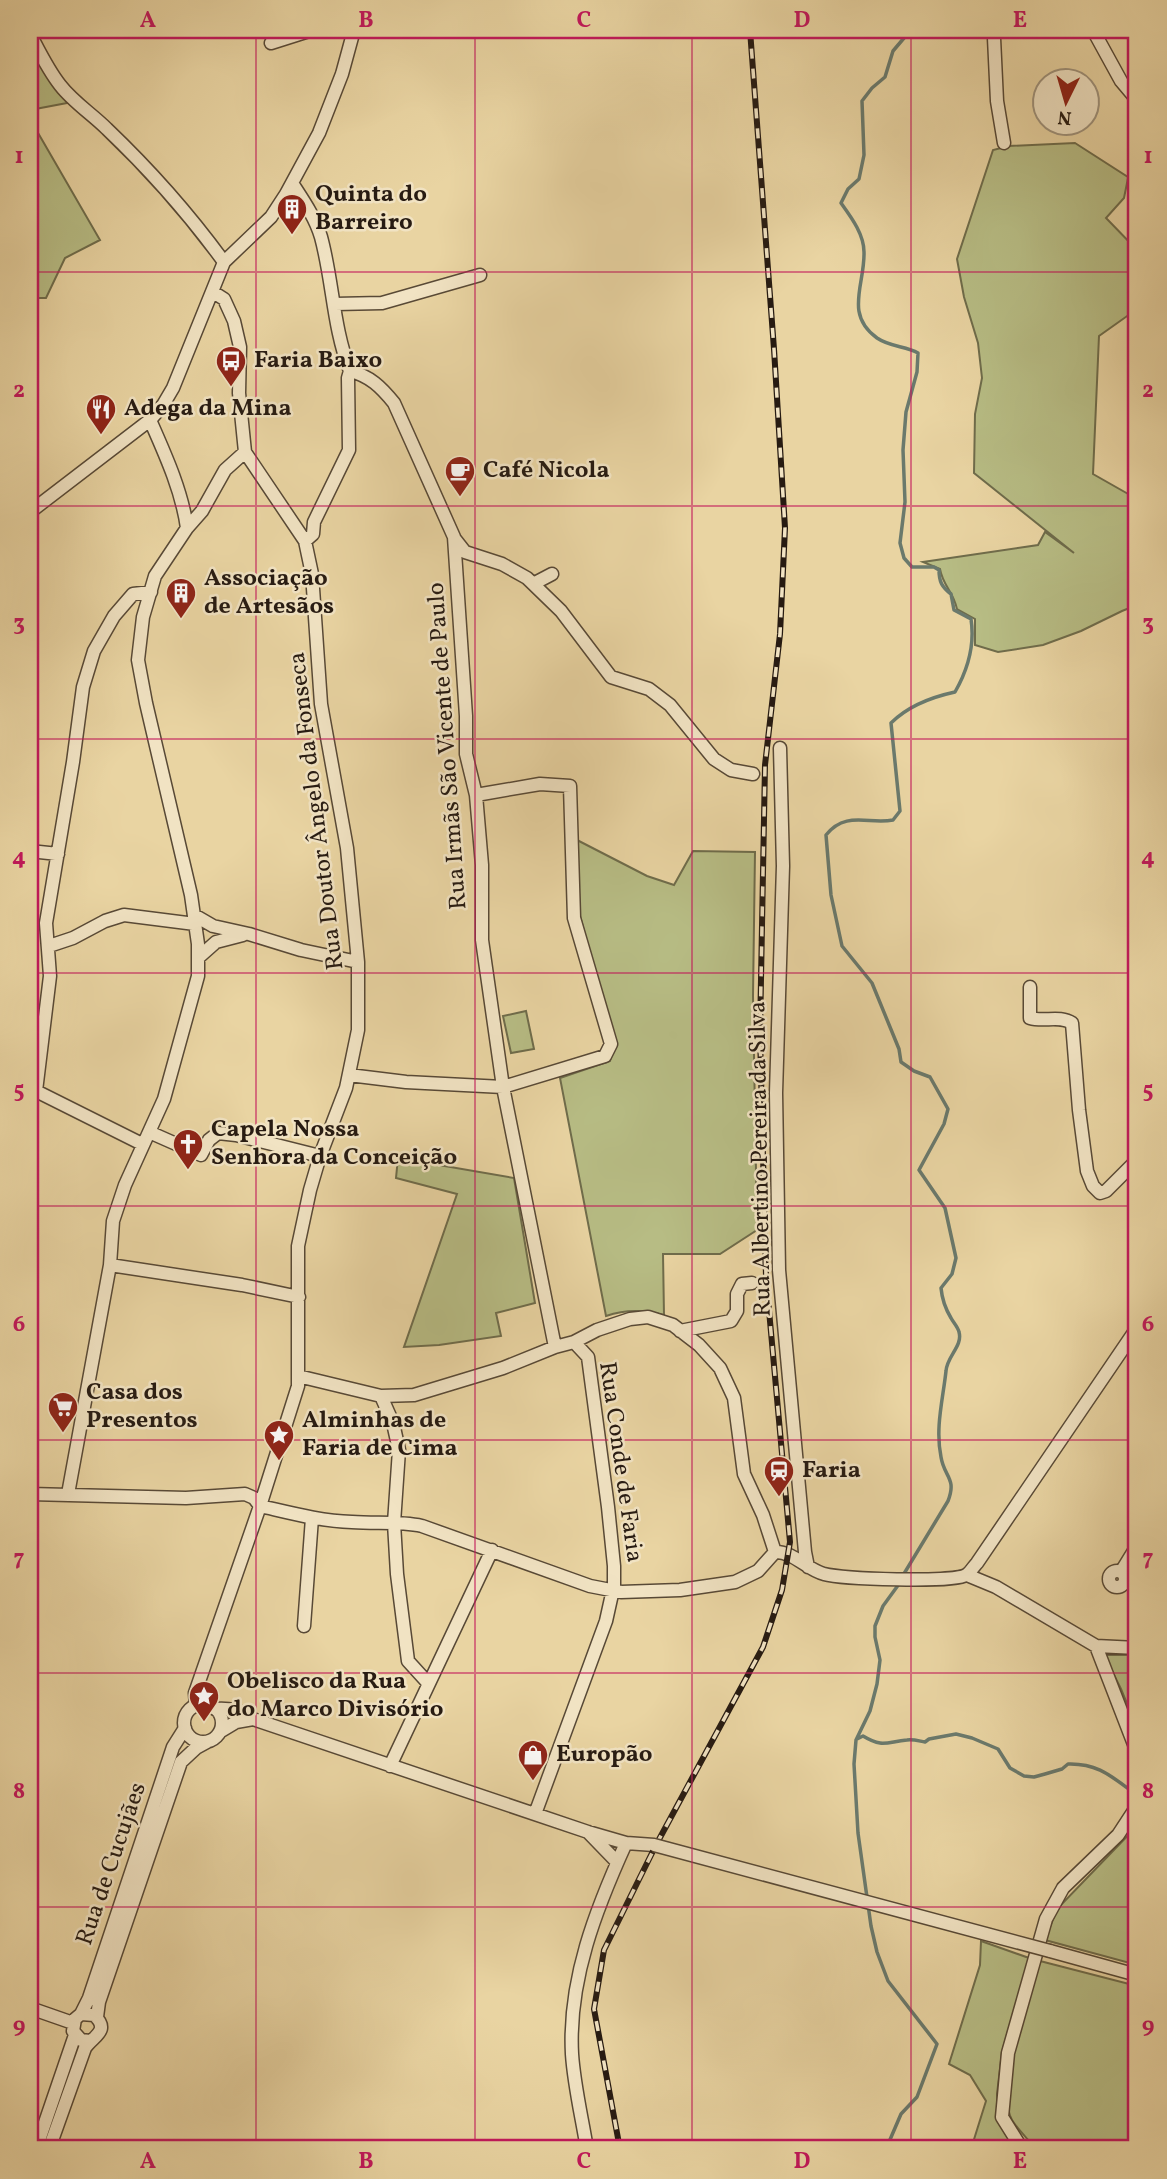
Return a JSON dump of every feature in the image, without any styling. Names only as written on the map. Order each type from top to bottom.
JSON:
[{"type":"street","points":[[271,43],[312,30]]},
{"type":"street","points":[[30,512],[150,419],[163,405],[173,388],[214,292],[224,262],[271,217],[319,133],[331,105],[354,30]]},
{"type":"street","points":[[996,30],[997,101],[1004,143]]},
{"type":"street","points":[[1093,30],[1121,81],[1137,100]]},
{"type":"street","points":[[30,34],[67,94],[105,126],[157,180],[190,216],[224,262]]},
{"type":"street","points":[[292,183],[320,234],[342,350],[349,371],[349,450],[314,522],[313,534],[304,541]]},
{"type":"street","points":[[335,304],[382,303],[480,275]]},
{"type":"street","name":"Rua Doutor Ângelo da Fonseca","points":[[196,1706],[195,1693],[298,1387],[298,1246],[310,1190],[346,1088],[359,1030],[358,961],[347,848],[321,704],[312,574],[304,541],[245,452],[239,393],[240,347],[234,321],[224,299],[214,292]]},
{"type":"street","name":"Rua Irmãs São Vicente de Paulo","points":[[349,371],[365,375],[382,388],[394,404],[454,537],[466,754],[476,794],[482,865],[482,940],[503,1087],[555,1347]]},
{"type":"street","points":[[150,419],[167,457],[187,528]]},
{"type":"street","points":[[68,1494],[110,1265],[113,1221],[142,1144],[164,1100],[198,976],[194,920],[138,660],[143,617],[155,576],[187,528],[202,511],[225,470],[245,452]]},
{"type":"street","points":[[454,537],[465,552],[502,564],[527,578],[561,611],[611,677],[649,689],[670,705],[714,758],[731,770],[753,774]]},
{"type":"street","points":[[533,584],[552,574]]},
{"type":"street","points":[[142,1144],[33,1089],[50,976],[46,923],[83,687],[94,651],[114,616],[133,594],[151,592]]},
{"type":"street","name":"Rua Albertino Pereira da Silva","points":[[780,748],[783,866],[776,1093],[779,1270],[808,1567]]},
{"type":"street","points":[[349,1075],[405,1082],[503,1087],[605,1056],[611,1044],[574,918],[570,786],[540,784],[476,794]]},
{"type":"street","points":[[30,851],[58,854]]},
{"type":"street","points":[[49,946],[124,915],[194,920],[301,950],[358,961]]},
{"type":"street","points":[[198,958],[216,942],[249,934]]},
{"type":"street","points":[[1030,987],[1030,1018],[1067,1019],[1072,1023],[1079,1110],[1087,1171],[1093,1186],[1100,1193],[1106,1191],[1137,1160]]},
{"type":"street","points":[[149,1132],[201,1154],[208,1140],[218,1133],[320,1156]]},
{"type":"street","points":[[110,1265],[242,1285],[299,1297]]},
{"type":"street","points":[[680,1331],[731,1321],[737,1311],[737,1294],[742,1284],[752,1283]]},
{"type":"street","points":[[298,1376],[381,1396],[414,1395],[503,1368],[630,1319],[648,1317],[673,1325],[699,1345],[720,1368],[734,1398],[744,1474],[763,1515],[775,1552]]},
{"type":"street","points":[[775,1552],[788,1555],[826,1575],[841,1577],[922,1579],[957,1578],[967,1575],[1137,1328]]},
{"type":"street","name":"Rua Conde de Faria","points":[[535,1815],[606,1620],[612,1591],[613,1554],[588,1357],[574,1342]]},
{"type":"street","points":[[381,1396],[393,1423],[399,1450],[394,1522],[397,1574],[408,1661],[428,1683]]},
{"type":"street","points":[[30,1494],[187,1498],[245,1494],[254,1498],[260,1506],[312,1518],[422,1526],[590,1586],[612,1591],[680,1590],[723,1585],[758,1571],[775,1552]]},
{"type":"street","points":[[304,1626],[312,1518]]},
{"type":"street","points":[[1121,1572],[1137,1546]]},
{"type":"street","points":[[390,1766],[492,1550]]},
{"type":"street","points":[[967,1575],[996,1587],[1096,1646],[1137,1648]]},
{"type":"street","points":[[1096,1646],[1137,1752]]},
{"type":"street","points":[[253,1719],[236,1721],[206,1742],[195,1740],[185,1728],[187,1714],[196,1706],[230,1708],[253,1719],[588,1832],[626,1843],[654,1845],[1137,1975]]},
{"type":"street","points":[[215,1709],[222,1719],[221,1731]]},
{"type":"street","name":"Rua de Cucujães","points":[[36,2149],[76,2024],[89,1998],[173,1747],[185,1728]]},
{"type":"street","name":"Rua de Cucujães","points":[[50,2149],[81,2056],[101,2029],[97,2017],[99,2002],[181,1762],[195,1748],[206,1742]]},
{"type":"street","points":[[1022,2149],[1002,2117],[1007,2053],[1046,1919],[1063,1888],[1118,1835],[1137,1806]]},
{"type":"street","points":[[588,1832],[617,1862]]},
{"type":"street","points":[[587,2149],[572,2056],[573,2006],[589,1935],[626,1843]]},
{"type":"street","points":[[30,2008],[76,2024]]},
{"type":"street","points":[[76,2024],[90,2013],[97,2017]]},
{"type":"street","points":[[76,2024],[81,2040],[90,2041]]},
{"type":"green space","points":[[30,43],[67,103],[30,110]]},
{"type":"green space","points":[[30,119],[100,240],[65,258],[46,298],[30,298]]},
{"type":"green space","points":[[1075,143],[1128,177],[1137,177],[1137,187],[1128,178],[1124,198],[1106,218],[1137,250],[1137,316],[1130,314],[1099,336],[1093,474],[1137,499],[1137,605],[1043,645],[998,652],[975,645],[975,619],[957,609],[940,569],[923,562],[1038,545],[1045,532],[1074,553],[974,473],[975,414],[982,378],[978,343],[964,297],[957,259],[993,150],[1009,146]]},
{"type":"green space","points":[[577,840],[647,876],[674,885],[693,851],[755,852],[753,996],[757,1230],[720,1254],[663,1254],[664,1315],[635,1311],[606,1316],[560,1078],[610,1061],[614,1046],[578,908]]},
{"type":"green space","points":[[526,1011],[534,1049],[511,1053],[503,1016]]},
{"type":"green space","points":[[398,1158],[514,1178],[535,1303],[496,1313],[501,1336],[404,1347],[457,1194],[396,1178]]},
{"type":"green space","points":[[1104,1655],[1137,1655],[1137,1728],[1121,1689]]},
{"type":"green space","points":[[1137,1826],[1137,1965],[1045,1940],[1057,1909]]},
{"type":"green space","points":[[981,1941],[1029,1958],[1002,2052],[997,2094],[998,2121],[1018,2149],[971,2149],[986,2101],[970,2075],[949,2064],[980,1965]]},
{"type":"green space","points":[[1040,1961],[1137,1986],[1137,2145],[1122,2149],[1036,2149],[1012,2120],[1008,2106],[1011,2065]]},
{"type":"waterway","points":[[902,1577],[948,1501],[951,1487],[941,1457],[939,1424],[947,1366],[960,1337],[958,1328],[945,1307],[941,1288],[952,1274],[956,1258],[945,1208],[919,1170],[944,1124],[948,1109],[930,1077],[901,1062],[899,1049],[872,983],[842,946],[831,895],[826,835],[842,823],[893,820],[900,811],[891,723],[921,703],[955,692],[966,667],[972,638],[971,619],[954,610],[951,594],[942,584],[939,570],[934,567],[912,567],[904,558],[900,543],[905,502],[903,450],[906,412],[917,372],[918,353],[877,338],[861,319],[859,298],[864,252],[862,239],[841,203],[848,189],[859,179],[864,155],[862,101],[885,77],[893,51],[904,38],[906,30]]},
{"type":"waterway","points":[[886,2149],[901,2114],[917,2097],[937,2044],[888,1981],[877,1952],[858,1833],[854,1764],[856,1740],[870,1711],[877,1684],[880,1660],[875,1626],[883,1606],[899,1584]]},
{"type":"waterway","points":[[857,1739],[863,1736],[880,1743],[909,1740],[925,1742],[956,1734],[998,1749],[1010,1768],[1024,1776],[1034,1777],[1062,1769],[1068,1764],[1079,1764],[1113,1777],[1137,1795]]},
{"type":"railway","points":[[620,2149],[594,2009],[604,1950],[656,1845],[763,1647],[782,1590],[790,1542],[766,1277],[760,1033],[765,765],[780,634],[785,528],[750,30]]},
{"type":"place","name":"Quinta do Barreiro","points":[[292,236]]},
{"type":"place","name":"Faria Baixo","points":[[231,388]]},
{"type":"place","name":"Adega da Mina","points":[[101,436]]},
{"type":"place","name":"Café Nicola","points":[[460,498]]},
{"type":"place","name":"Associação de Artesãos","points":[[181,620]]},
{"type":"place","name":"Capela Nossa Senhora da Conceição","points":[[188,1171]]},
{"type":"place","name":"Casa dos Presentos","points":[[63,1434]]},
{"type":"place","name":"Alminhas de Faria de Cima","points":[[279,1462]]},
{"type":"place","name":"Faria","points":[[779,1498]]},
{"type":"place","name":"Obelisco da Rua do Marco Divisório","points":[[204,1723]]},
{"type":"place","name":"Europão","points":[[533,1782]]}]
